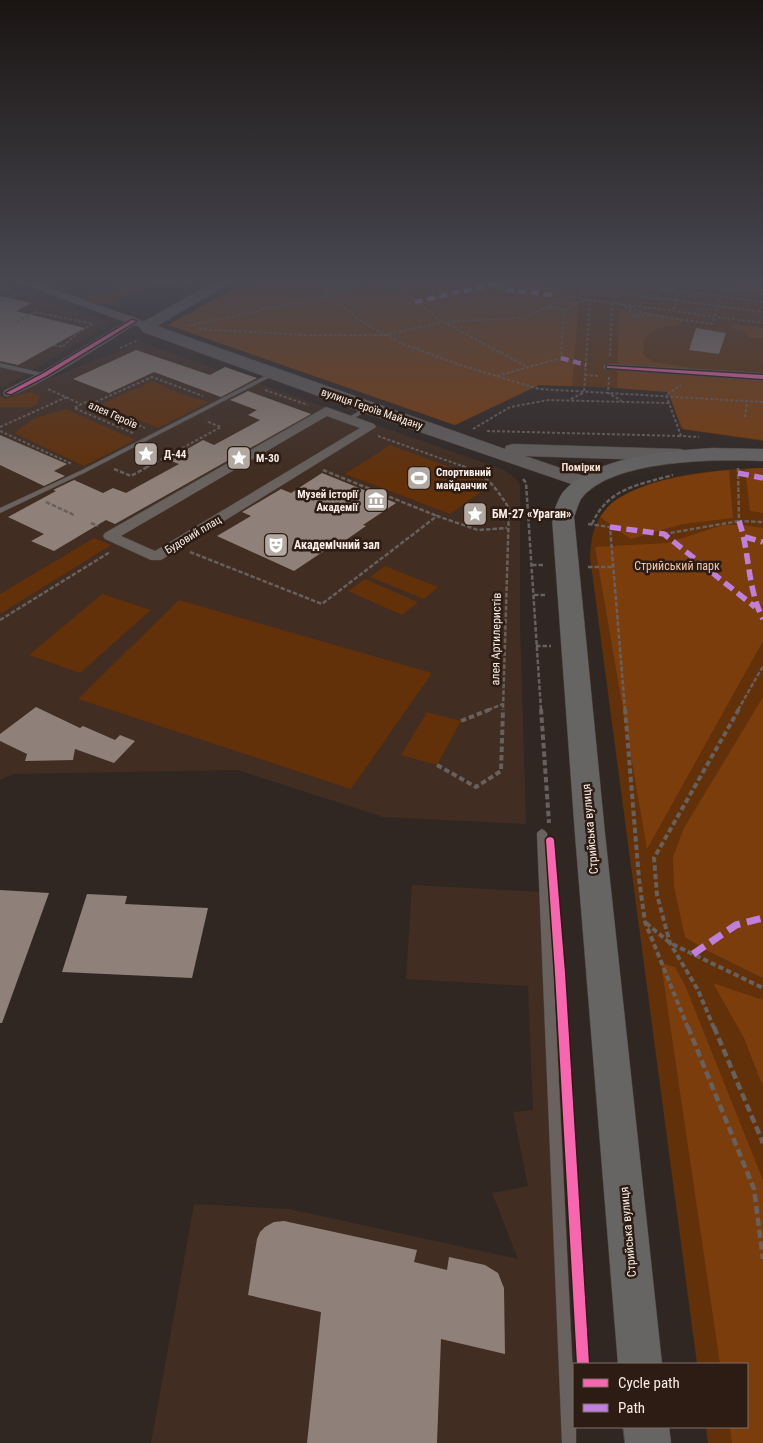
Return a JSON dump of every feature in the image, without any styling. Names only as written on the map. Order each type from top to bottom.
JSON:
[{"type":"main road","name":"вулиця Героїв Майдану","points":[[202,348],[586,483]]},
{"type":"main road","name":"вулиця Героїв Майдану","points":[[488,449],[681,446]]},
{"type":"main road","name":"Стрийська вулиця","points":[[640,1363],[591,844],[563,518],[564,508],[570,497],[586,483],[607,473],[681,446],[763,455]]},
{"type":"main road","points":[[646,1428],[648,1443]]},
{"type":"street","points":[[5,392],[44,381],[99,348]]},
{"type":"street","points":[[609,367],[763,377]]},
{"type":"street","points":[[125,543],[110,536],[326,411],[370,427],[363,431]]},
{"type":"street","name":"Будовий плац","points":[[125,543],[156,557],[363,431]]},
{"type":"lane","points":[[0,365],[44,381]]},
{"type":"lane","points":[[0,511],[100,463],[273,374]]},
{"type":"lane","points":[[349,420],[368,408]]},
{"type":"lane","points":[[546,829],[570,1443]]},
{"type":"path","points":[[415,348],[497,377],[545,391],[666,395],[763,402]]},
{"type":"path","points":[[493,348],[528,367]]},
{"type":"path","points":[[497,377],[561,358],[562,348]]},
{"type":"path","points":[[584,392],[587,348]]},
{"type":"path","points":[[608,393],[610,348]]},
{"type":"path","points":[[90,404],[152,377],[218,402]]},
{"type":"path","points":[[44,381],[66,397],[82,404]]},
{"type":"path","points":[[666,395],[684,384]]},
{"type":"path","points":[[250,385],[326,411]]},
{"type":"path","points":[[570,400],[584,392]]},
{"type":"path","points":[[608,393],[623,401]]},
{"type":"path","points":[[666,395],[681,446]]},
{"type":"path","points":[[0,427],[66,397]]},
{"type":"path","points":[[669,402],[552,399],[510,407],[471,430],[681,446],[699,437]]},
{"type":"path","points":[[745,417],[748,402]]},
{"type":"path","points":[[100,463],[131,476],[221,427],[192,416]]},
{"type":"path","points":[[0,431],[86,470]]},
{"type":"path","points":[[308,464],[478,530],[507,528]]},
{"type":"path","points":[[738,469],[739,521]]},
{"type":"path","points":[[674,475],[638,485],[609,498],[590,524],[610,527],[639,879],[646,922],[754,1189],[763,1259]]},
{"type":"path","points":[[31,495],[74,515]]},
{"type":"path","points":[[174,546],[322,604],[438,516]]},
{"type":"path","points":[[664,534],[739,521],[763,522]]},
{"type":"path","points":[[91,523],[99,526]]},
{"type":"path","points":[[0,620],[125,543]]},
{"type":"path","points":[[544,565],[532,564],[546,829]]},
{"type":"path","points":[[588,567],[614,567]]},
{"type":"path","points":[[534,595],[547,595]]},
{"type":"path","points":[[536,646],[552,646]]},
{"type":"path","points":[[763,666],[654,858],[657,896],[670,943],[698,990],[763,1143]]},
{"type":"path","points":[[461,721],[503,704]]},
{"type":"path","points":[[646,922],[670,943],[763,988]]},
{"type":"shaded area","points":[[0,348],[68,348],[3,388],[0,387]]},
{"type":"shaded area","points":[[125,348],[159,348],[219,370],[225,367],[257,378],[252,381],[502,469],[515,478],[520,485],[520,623],[526,824],[383,817],[238,770],[13,774],[0,780],[0,396],[6,396]]},
{"type":"shaded area","points":[[412,885],[540,892],[567,1443],[151,1443],[194,1204],[289,1209],[518,1259],[492,1193],[528,1186],[513,1112],[533,1110],[528,986],[406,979]]},
{"type":"green space","points":[[235,348],[763,348],[763,441],[681,429],[668,392],[617,388],[539,385],[455,425]]},
{"type":"green space","points":[[235,348],[575,348],[572,386],[539,385],[455,425]]},
{"type":"green space","points":[[618,348],[643,348],[643,354],[653,362],[763,379],[763,440],[683,429],[668,392],[617,388]]},
{"type":"green space","points":[[152,381],[181,394],[209,402],[158,428],[101,404]]},
{"type":"green space","points":[[30,392],[40,396],[37,404],[30,407],[0,407],[0,396],[5,399]]},
{"type":"green space","points":[[66,409],[135,440],[84,466],[14,433],[35,418]]},
{"type":"green space","name":"Спортивний майданчик","points":[[390,445],[493,483],[450,514],[345,474]]},
{"type":"green space","name":"Стрийський парк","points":[[763,468],[763,1443],[708,1443],[706,1428],[748,1428],[748,1363],[697,1363],[590,557],[591,542],[597,522],[612,503],[630,492],[651,484],[698,473]]},
{"type":"green space","points":[[763,468],[763,513],[750,511],[745,469]]},
{"type":"green space","points":[[729,470],[733,518],[683,524],[631,539],[600,517],[614,501],[642,487],[685,476]]},
{"type":"green space","points":[[723,525],[763,528],[763,641],[647,849],[595,547],[667,543]]},
{"type":"green space","points":[[94,538],[111,545],[0,614],[0,594]]},
{"type":"green space","points":[[385,566],[438,587],[424,599],[370,577]]},
{"type":"green space","points":[[365,579],[418,602],[402,615],[348,591]]},
{"type":"green space","points":[[102,594],[151,610],[80,673],[29,655]]},
{"type":"green space","points":[[179,600],[432,673],[351,789],[78,699]]},
{"type":"green space","points":[[763,697],[763,978],[704,949],[685,937],[674,887],[673,857],[684,828]]},
{"type":"green space","points":[[427,712],[461,721],[437,765],[401,755]]},
{"type":"green space","points":[[661,963],[675,967],[685,985],[763,1180],[763,1443],[732,1443],[730,1428],[748,1428],[748,1363],[720,1363]]},
{"type":"green space","points":[[713,983],[763,1000],[763,1087],[744,1038]]},
{"type":"building","points":[[0,348],[48,348],[18,365],[0,361]]},
{"type":"building","points":[[690,348],[721,348],[719,354],[689,350]]},
{"type":"building","points":[[136,350],[210,375],[225,367],[257,378],[221,397],[154,372],[109,393],[73,379]]},
{"type":"building","points":[[248,391],[311,414],[115,524],[106,520],[54,551],[31,541],[44,534],[8,517],[56,491],[53,490],[74,480],[103,493],[113,488],[126,493],[179,464],[168,460],[203,440],[214,445],[260,420],[248,415],[257,410],[230,400]]},
{"type":"building","points":[[0,435],[67,464],[54,471],[65,476],[44,486],[0,465]]},
{"type":"building","points":[[322,473],[396,503],[363,525],[366,526],[330,551],[327,549],[294,571],[217,536],[251,516],[242,512],[281,489],[291,493]]},
{"type":"building","points":[[36,707],[80,728],[83,726],[115,740],[120,735],[135,741],[114,763],[75,749],[73,760],[25,761],[27,754],[0,741],[0,734]]},
{"type":"building","points":[[0,890],[49,893],[2,1023],[0,1023]]},
{"type":"building","points":[[87,894],[127,896],[125,904],[208,908],[192,978],[62,972]]},
{"type":"building","points":[[284,1221],[417,1250],[414,1262],[447,1270],[449,1257],[485,1265],[498,1273],[504,1288],[505,1354],[441,1339],[437,1443],[307,1443],[321,1312],[248,1295],[257,1239],[260,1232],[274,1222]]},
{"type":"marked path","points":[[561,358],[586,365]]},
{"type":"marked path","points":[[738,473],[763,478]]},
{"type":"marked path","points":[[739,521],[746,545],[753,596],[763,619]]},
{"type":"marked path","points":[[610,527],[664,534],[755,607]]},
{"type":"marked path","points":[[745,537],[763,542]]},
{"type":"marked path","points":[[693,954],[736,925],[763,918]]},
{"type":"cycle path","points":[[9,393],[88,348]]},
{"type":"cycle path","points":[[609,367],[763,377]]},
{"type":"cycle path","points":[[550,840],[560,973],[583,1363]]},
{"type":"place","name":"Д-44","points":[[146,454]]},
{"type":"place","name":"М-30","points":[[239,458]]},
{"type":"place","name":"Спортивний майданчик","points":[[419,478]]},
{"type":"place","name":"Музей історії Академії","points":[[376,500]]},
{"type":"place","name":"БМ-27 «Ураган»","points":[[475,514]]},
{"type":"place","name":"Академічний зал","points":[[276,545]]},
{"type":"district","name":"Помірки","points":[[581,467]]}]
